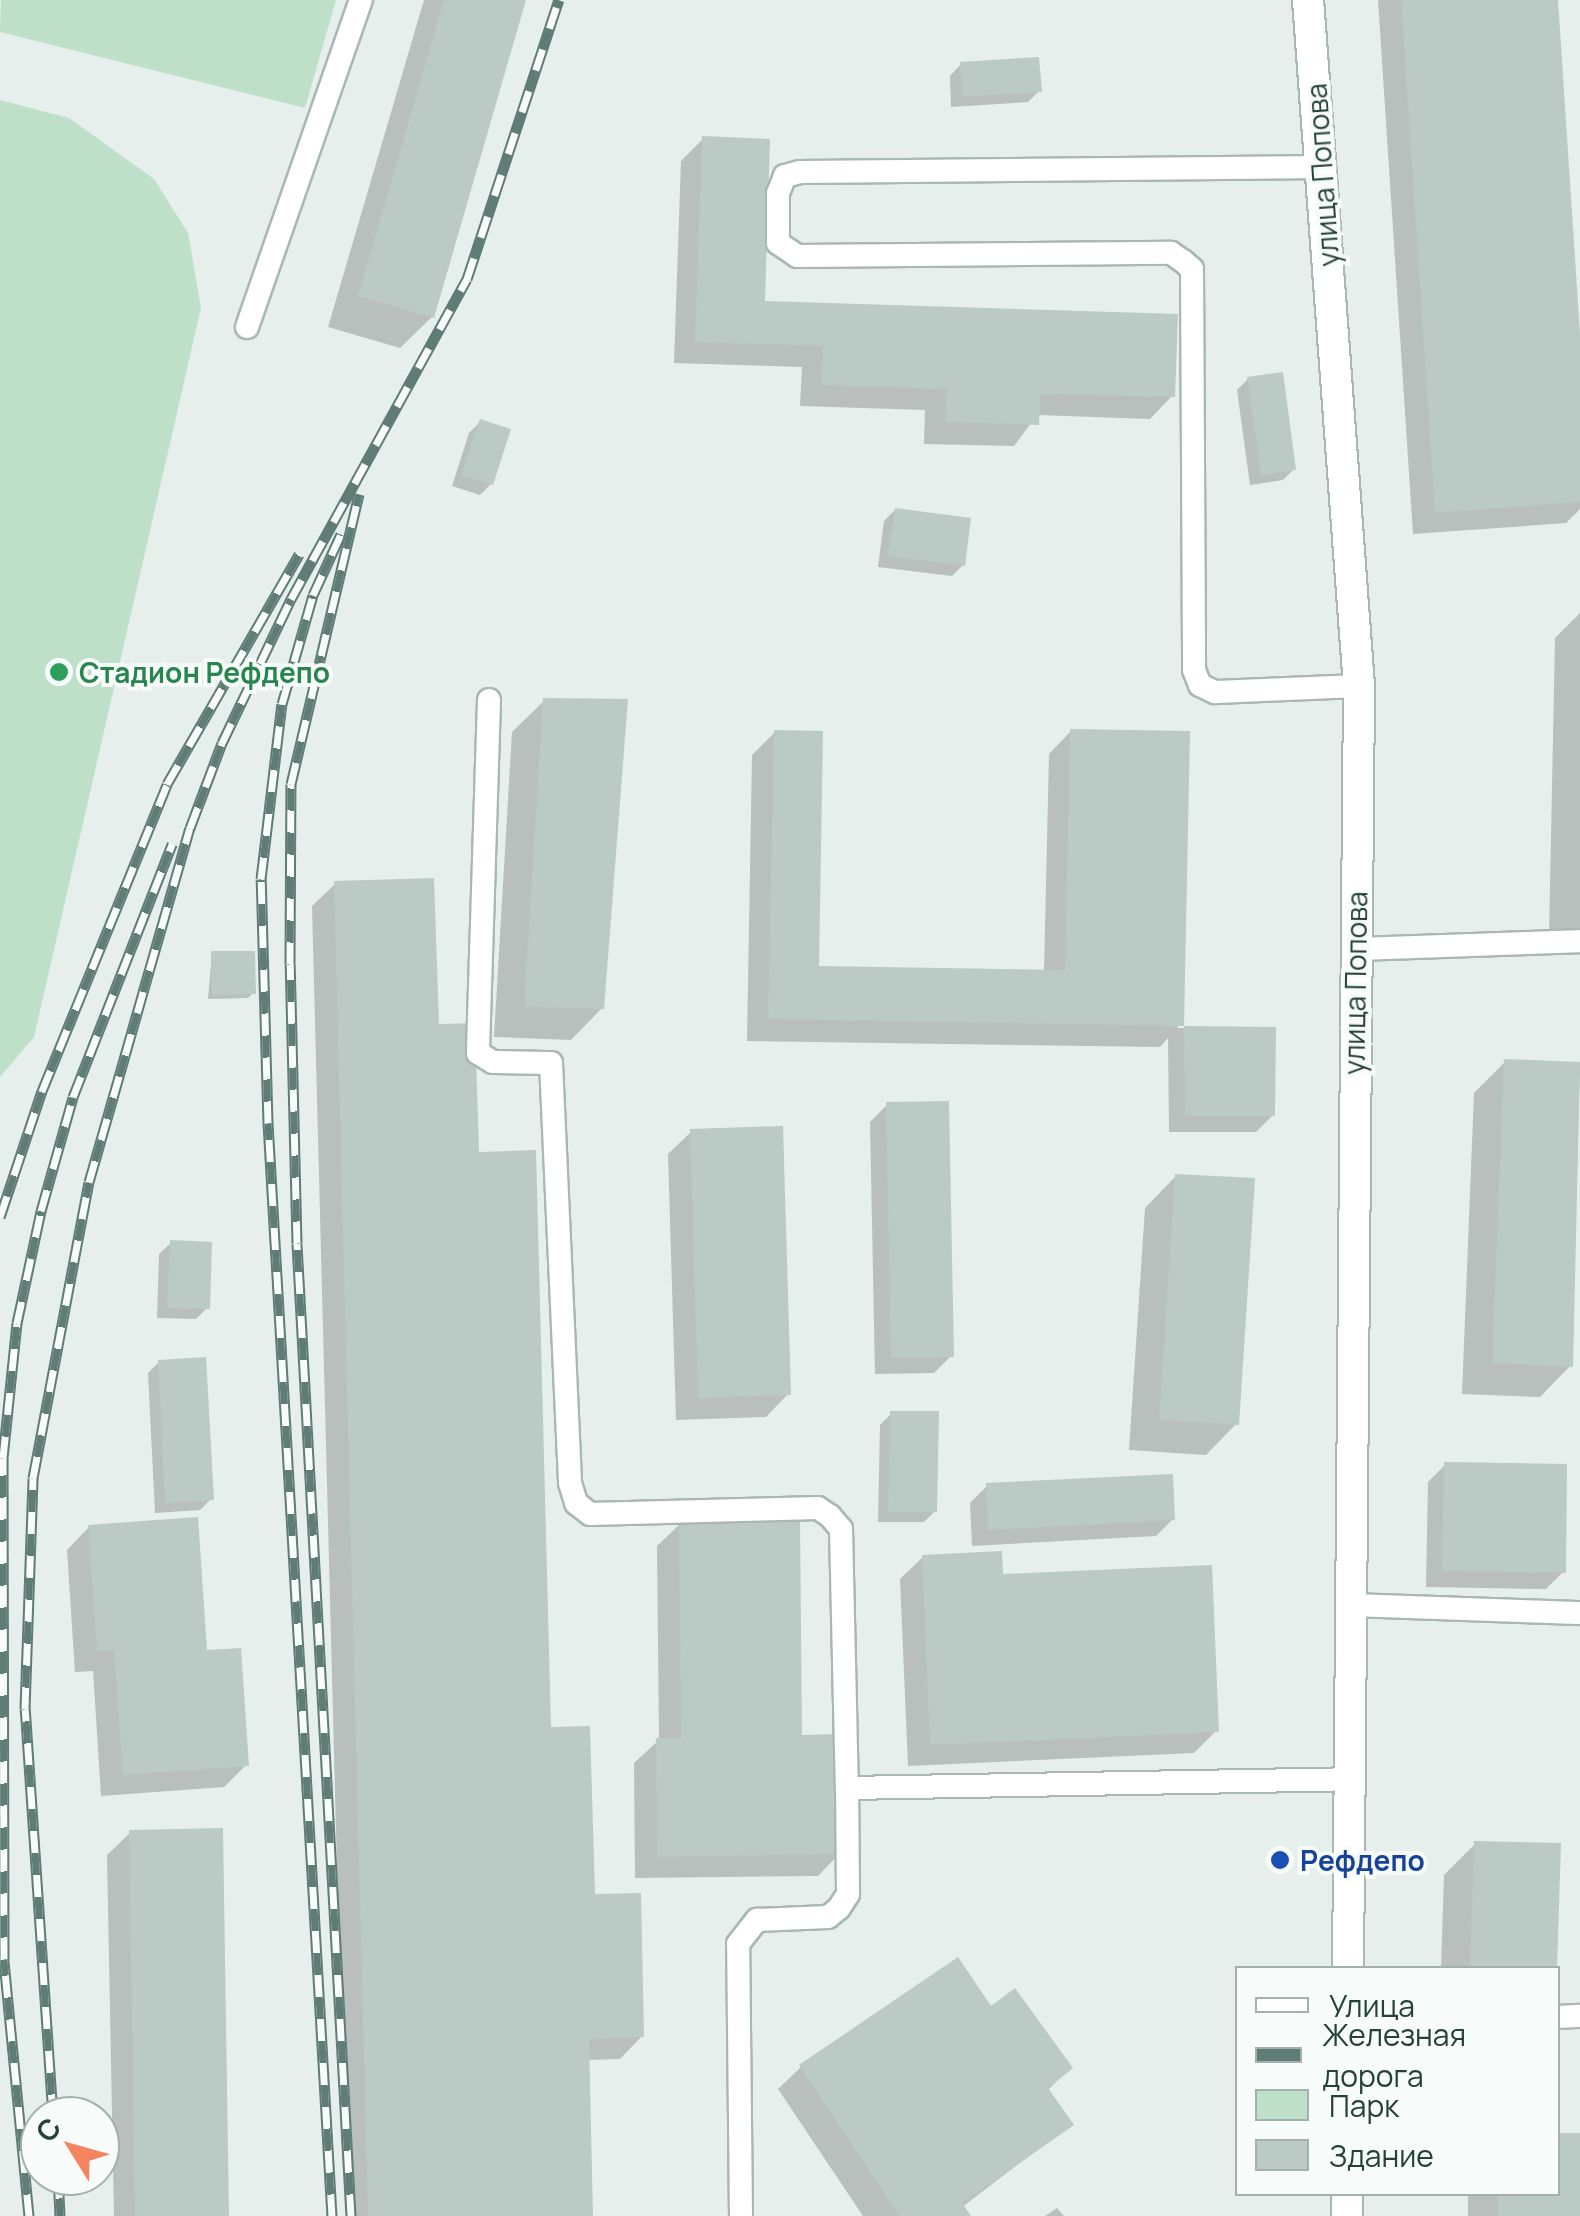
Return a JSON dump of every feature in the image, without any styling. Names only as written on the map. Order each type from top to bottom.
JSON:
[{"type":"street","name":"улица Попова","points":[[1308,0],[1358,686],[1345,1778],[1348,1966]]},
{"type":"lane","points":[[247,327],[361,0]]},
{"type":"lane","points":[[1323,166],[800,172],[784,176],[778,194],[778,243],[797,256],[1171,253],[1184,261],[1192,270],[1194,670],[1200,686],[1215,692],[1358,686]]},
{"type":"lane","points":[[489,700],[478,1053],[492,1062],[551,1063],[570,1484],[576,1502],[590,1514],[818,1508],[842,1529],[848,1894],[828,1917],[757,1920],[738,1944],[741,2216]]},
{"type":"lane","points":[[1356,949],[1580,941]]},
{"type":"lane","points":[[1349,1605],[1580,1612]]},
{"type":"lane","points":[[846,1788],[1345,1778]]},
{"type":"green space","points":[[1,0],[336,0],[305,108],[0,32]]},
{"type":"green space","name":"Стадион Рефдепо","points":[[0,100],[69,118],[154,179],[188,233],[201,308],[34,1037],[0,1077]]},
{"type":"building","points":[[444,0],[526,0],[434,318],[358,296]]},
{"type":"building","points":[[1401,0],[1558,0],[1580,334],[1580,502],[1435,513]]},
{"type":"building","points":[[1039,57],[1042,92],[962,97],[960,62]]},
{"type":"building","points":[[702,136],[770,139],[765,301],[1178,314],[1175,397],[1040,394],[1039,425],[945,422],[947,389],[822,385],[823,346],[695,342]]},
{"type":"building","points":[[1283,372],[1296,470],[1261,475],[1247,377]]},
{"type":"building","points":[[480,419],[511,429],[493,485],[461,475]]},
{"type":"building","points":[[895,508],[971,518],[965,566],[888,556]]},
{"type":"building","points":[[543,698],[628,699],[604,1009],[524,1007]]},
{"type":"building","points":[[1070,729],[1190,731],[1184,1026],[768,1019],[774,730],[823,731],[819,966],[1065,970]]},
{"type":"building","points":[[434,878],[439,1024],[475,1023],[479,1152],[536,1150],[551,1727],[590,1726],[595,1894],[641,1893],[644,2037],[589,2039],[593,2216],[368,2216],[334,881]]},
{"type":"building","points":[[211,951],[255,951],[256,994],[212,995]]},
{"type":"building","points":[[1184,1026],[1276,1027],[1275,1116],[1185,1116]]},
{"type":"building","points":[[1504,1059],[1580,1062],[1573,1367],[1492,1363]]},
{"type":"building","points":[[949,1101],[954,1357],[891,1358],[886,1102]]},
{"type":"building","points":[[783,1126],[791,1395],[698,1398],[690,1129]]},
{"type":"building","points":[[1175,1174],[1255,1178],[1239,1425],[1159,1420]]},
{"type":"building","points":[[170,1240],[212,1242],[210,1309],[167,1308]]},
{"type":"building","points":[[206,1357],[214,1500],[165,1503],[158,1360]]},
{"type":"building","points":[[890,1411],[939,1411],[937,1512],[888,1512]]},
{"type":"building","points":[[1444,1462],[1567,1464],[1566,1573],[1442,1571]]},
{"type":"building","points":[[1173,1474],[1175,1520],[988,1530],[986,1483]]},
{"type":"building","points":[[198,1517],[207,1650],[241,1648],[249,1766],[123,1775],[114,1650],[97,1651],[88,1525]]},
{"type":"building","points":[[800,1519],[802,1735],[841,1734],[843,1854],[657,1857],[656,1738],[681,1738],[679,1522]]},
{"type":"building","points":[[1002,1551],[1003,1574],[1212,1565],[1219,1732],[930,1745],[922,1555]]},
{"type":"building","points":[[223,1828],[229,2216],[135,2216],[129,1830]]},
{"type":"building","points":[[1474,1841],[1561,1843],[1557,1966],[1470,1966]]},
{"type":"building","points":[[958,1957],[991,2006],[1015,1988],[1073,2068],[1048,2088],[1074,2125],[962,2203],[971,2216],[899,2216],[799,2065]]},
{"type":"building","points":[[1560,2133],[1580,2133],[1580,2216],[1498,2216],[1498,2196],[1560,2196]]},
{"type":"railway","points":[[52,2096],[25,1709],[33,1478],[89,1182],[190,828],[222,743],[291,599],[467,279],[559,0]]},
{"type":"railway","points":[[351,2216],[297,1243],[290,964],[291,784],[359,494]]},
{"type":"railway","points":[[332,2216],[268,1123],[261,879],[282,704],[313,595],[341,534]]},
{"type":"railway","points":[[0,1217],[42,1091],[167,784],[299,554]]},
{"type":"railway","points":[[29,2216],[4,1959],[3,1458],[17,1323],[41,1211],[73,1097],[172,844]]},
{"type":"railway","points":[[59,2196],[60,2216]]},
{"type":"place","name":"Стадион Рефдепо","points":[[59,672]]},
{"type":"place","name":"Рефдепо","points":[[1280,1860]]}]
